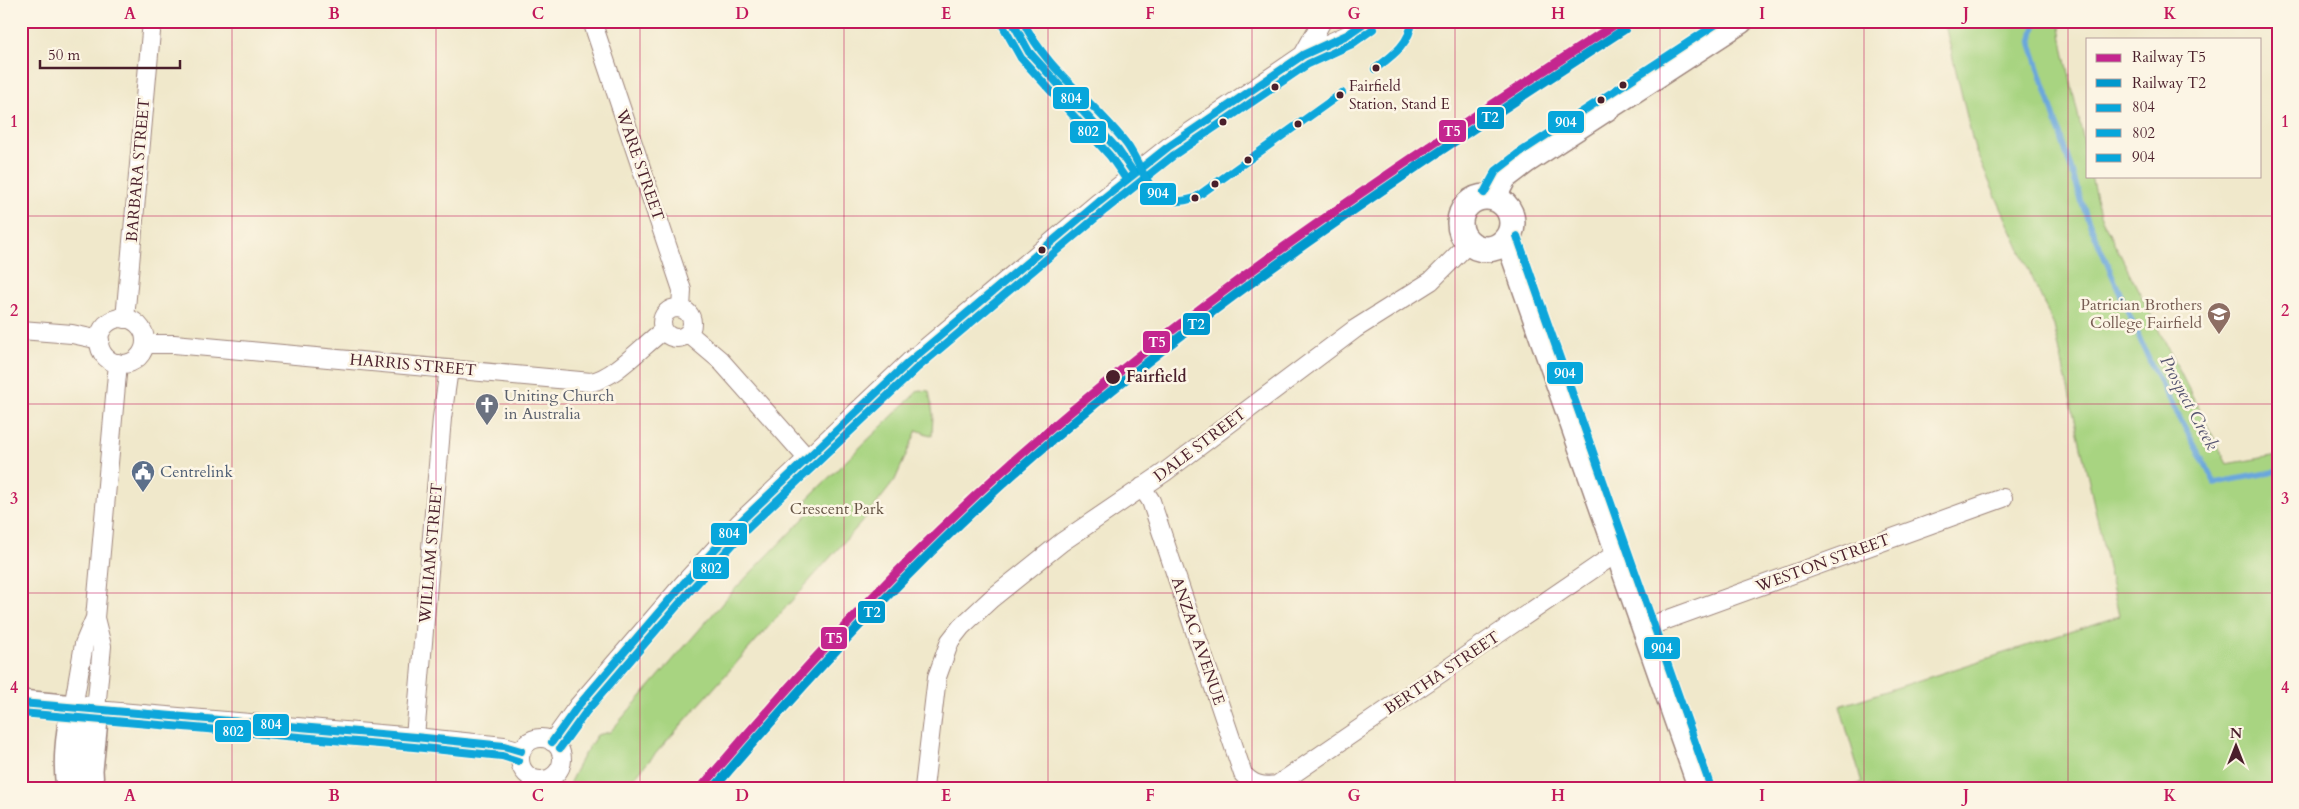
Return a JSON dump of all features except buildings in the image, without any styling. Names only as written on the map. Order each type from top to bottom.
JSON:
[{"type":"main road","points":[[1493,198],[1504,178],[1525,161],[1740,21]]},
{"type":"main road","points":[[1493,198],[1507,207],[1511,214],[1512,231],[1503,244],[1490,250],[1482,250],[1469,243],[1460,228],[1463,211],[1475,199],[1493,198]]},
{"type":"main road","points":[[1508,238],[1701,788]]},
{"type":"main road","points":[[21,703],[85,709]]},
{"type":"main road","points":[[69,788],[66,773],[67,747],[85,709]]},
{"type":"main road","points":[[85,709],[91,788]]},
{"type":"street","name":"BARBARA STREET","points":[[125,319],[152,21]]},
{"type":"street","name":"WARE STREET","points":[[592,21],[682,290],[681,309]]},
{"type":"street","points":[[1012,21],[1029,52],[1118,150],[1134,173]]},
{"type":"street","points":[[1303,55],[1322,21]]},
{"type":"street","points":[[552,742],[578,706],[683,584],[739,523],[927,346],[1134,173],[1168,147],[1303,55],[1347,35],[1367,21]]},
{"type":"street","name":"DALE STREET","points":[[924,788],[932,710],[943,658],[950,641],[961,628],[992,599],[1062,542],[1098,515],[1142,487],[1355,329],[1431,281],[1469,243]]},
{"type":"street","points":[[681,309],[689,314],[692,324],[688,333],[683,336],[672,337],[664,330],[662,323],[668,311],[681,309]]},
{"type":"street","points":[[125,319],[136,323],[142,329],[145,344],[138,358],[131,362],[118,363],[104,355],[100,340],[106,326],[112,320],[125,319]]},
{"type":"street","points":[[21,330],[72,334],[100,340]]},
{"type":"street","name":"HARRIS STREET","points":[[145,344],[174,344],[598,381],[614,372],[646,342],[664,330]]},
{"type":"street","points":[[688,333],[720,360],[807,458]]},
{"type":"street","points":[[118,363],[95,618],[102,646],[85,709],[415,737],[504,746],[522,751]]},
{"type":"street","name":"WILLIAM STREET","points":[[415,737],[442,418],[450,368]]},
{"type":"street","name":"ANZAC AVENUE","points":[[1142,487],[1151,501],[1243,774],[1251,782],[1263,787]]},
{"type":"street","name":"WESTON STREET","points":[[1644,628],[2003,498]]},
{"type":"street","name":"BERTHA STREET","points":[[1263,787],[1277,786],[1618,552]]},
{"type":"street","points":[[537,738],[552,742],[560,751],[562,757],[558,770],[548,779],[533,783],[520,764],[522,751],[525,745],[537,738]]},
{"type":"green space","points":[[1944,21],[2059,21],[2086,151],[2086,178],[2091,178],[2100,215],[2227,464],[2278,455],[2278,788],[1846,788],[1862,783],[1840,706],[2119,616],[2054,326],[1975,150]]},
{"type":"green space","name":"Crescent Park","points":[[919,390],[929,391],[933,414],[932,436],[917,430],[895,480],[868,515],[625,788],[567,788],[583,756],[597,735],[610,732],[733,591],[809,513],[807,499]]},
{"type":"waterway","name":"Prospect Creek","points":[[2036,21],[2031,44],[2086,215],[2153,369],[2215,483],[2278,471]]},
{"type":"rail line","name":"T5","points":[[701,788],[772,706],[883,586],[960,510],[1073,410],[1223,291],[1301,235],[1459,127],[1620,21]]},
{"type":"rail line","name":"T2","points":[[714,788],[819,668],[892,591],[968,516],[1080,417],[1154,357],[1307,242],[1465,134],[1625,29]]},
{"type":"transit line","name":"804","points":[[1012,21],[1029,52],[1118,150],[1134,173]]},
{"type":"transit line","name":"904","points":[[1023,21],[1045,56],[1128,146],[1151,187],[1169,201],[1195,198],[1342,93]]},
{"type":"transit line","name":"804","points":[[552,742],[578,706],[683,584],[739,523],[909,362],[1099,202],[1168,147],[1303,55],[1347,35],[1367,21]]},
{"type":"transit line","name":"904","points":[[1375,69],[1394,54],[1404,43],[1411,29],[1412,21]]},
{"type":"transit line","name":"904","points":[[1484,193],[1496,171],[1519,153],[1721,21]]},
{"type":"transit line","name":"802","points":[[1003,26],[1021,58],[1110,156],[1126,179]]},
{"type":"transit line","name":"802","points":[[560,748],[586,712],[690,591],[746,530],[916,369],[1105,210],[1174,155],[1308,64],[1352,44],[1373,29]]},
{"type":"transit line","name":"904","points":[[1517,236],[1710,785]]},
{"type":"transit line","name":"804","points":[[21,703],[415,737],[504,746],[521,751]]},
{"type":"transit line","name":"802","points":[[21,713],[414,747],[502,756],[518,761]]},
{"type":"place","name":"Fairfield Station, Stand E","points":[[1340,95]]},
{"type":"place","name":"Patrician Brothers College Fairfield","points":[[2219,335]]},
{"type":"place","name":"Fairfield","points":[[1113,377]]},
{"type":"place","name":"Uniting Church in Australia","points":[[487,426]]},
{"type":"place","name":"Centrelink","points":[[143,493]]}]
